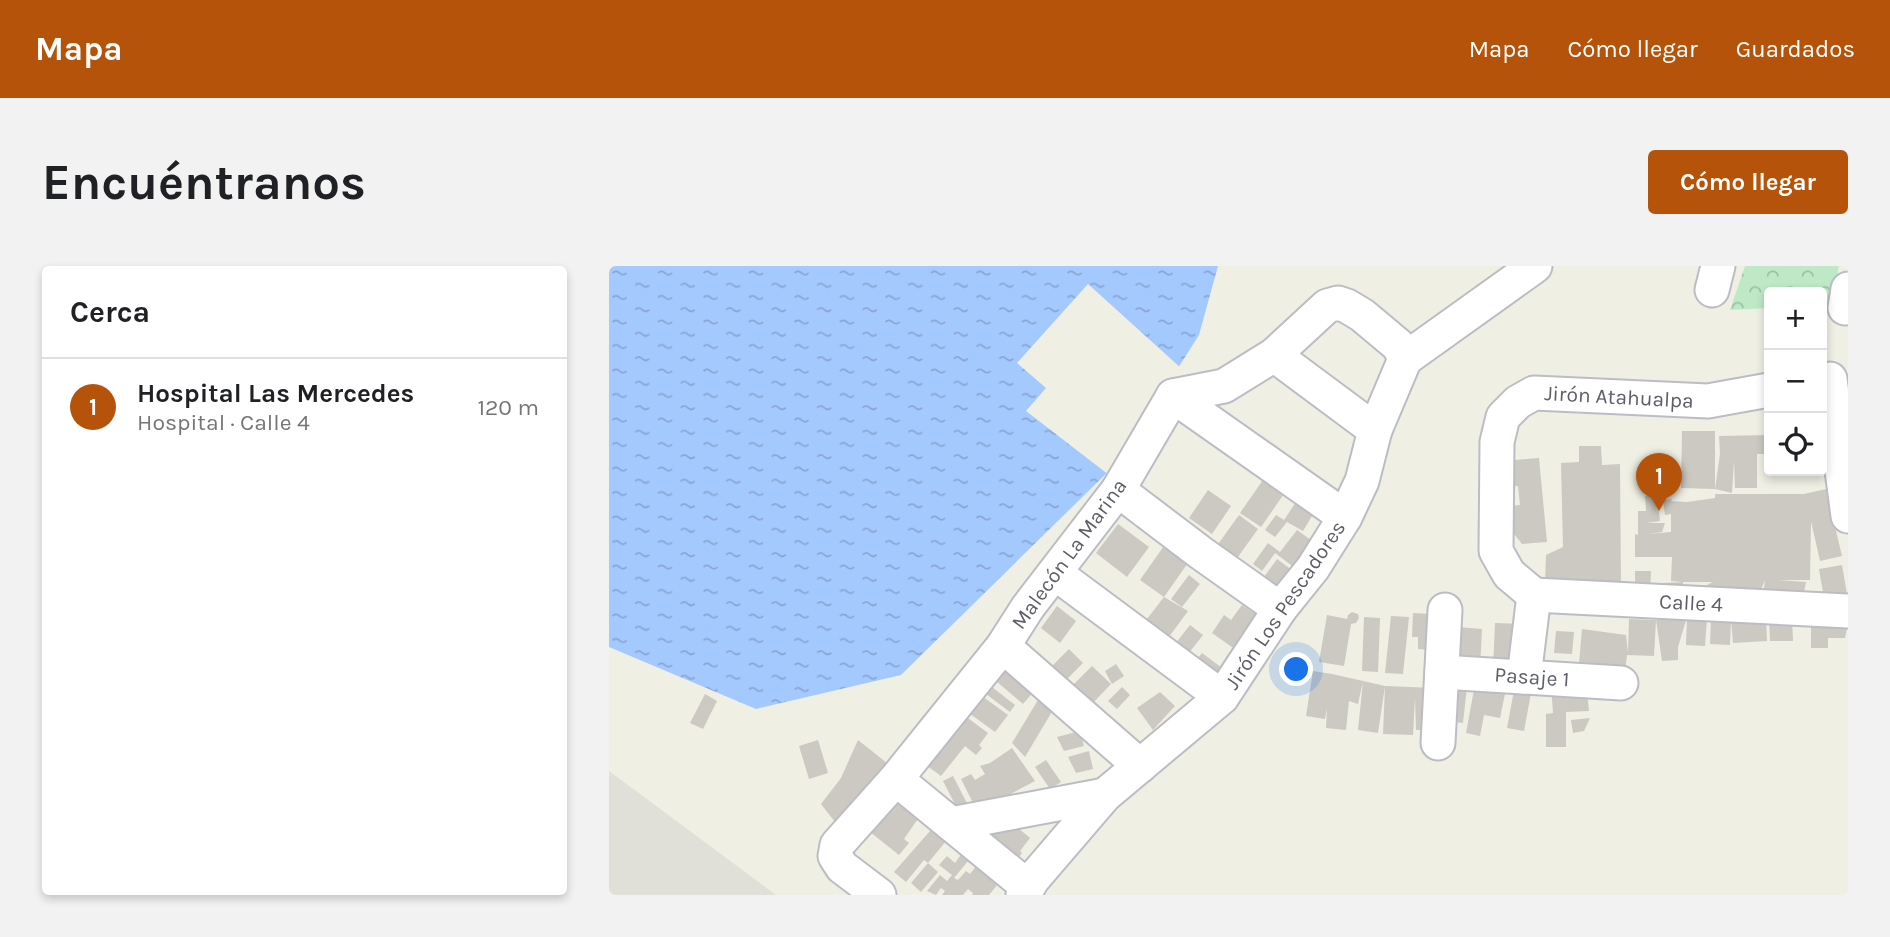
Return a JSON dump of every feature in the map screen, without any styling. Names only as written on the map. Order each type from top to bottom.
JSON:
[{"type":"street","points":[[1173,396],[1224,386],[1274,355],[1327,306],[1338,303],[1362,315],[1399,346],[1405,359],[1535,266]]},
{"type":"street","points":[[1274,355],[1375,430]]},
{"type":"street","name":"Jirón Los Pescadores","points":[[1025,891],[1105,795],[1221,697],[1280,609],[1313,568],[1345,517],[1362,481],[1375,430],[1405,359]]},
{"type":"street","points":[[1833,379],[1844,454],[1848,516]]},
{"type":"street","name":"Jirón Atahualpa","points":[[1534,595],[1509,574],[1496,551],[1497,442],[1503,417],[1518,402],[1535,393],[1708,401],[1764,391]]},
{"type":"street","points":[[1173,396],[1345,517]]},
{"type":"street","name":"Malecón La Marina","points":[[879,895],[842,867],[835,856],[837,845],[895,779],[1003,646],[1028,607],[1118,490],[1173,396]]},
{"type":"street","points":[[1118,490],[1280,609]]},
{"type":"street","points":[[1055,573],[1221,697]]},
{"type":"street","points":[[1524,677],[1534,595]]},
{"type":"street","name":"Calle 4","points":[[1534,595],[1848,611]]},
{"type":"street","points":[[1438,743],[1445,610]]},
{"type":"street","points":[[1003,646],[1140,766]]},
{"type":"street","name":"Pasaje 1","points":[[1442,672],[1621,683]]},
{"type":"street","points":[[895,779],[951,824],[1025,891]]},
{"type":"street","points":[[951,824],[1105,795]]},
{"type":"shaded area","points":[[609,771],[776,895],[609,895]]},
{"type":"green space","points":[[1745,266],[1839,266],[1830,305],[1827,305],[1827,287],[1764,287],[1764,308],[1730,310]]},
{"type":"water","points":[[609,266],[1218,266],[1199,335],[1119,461],[901,675],[756,709],[609,647]]},
{"type":"pier","points":[[1088,284],[1182,369],[1122,463],[1109,475],[1026,411],[1046,388],[1017,363]]},
{"type":"building","points":[[1682,431],[1715,431],[1715,489],[1681,488]]},
{"type":"building","points":[[1764,435],[1764,454],[1757,454],[1757,488],[1735,488],[1734,461],[1732,493],[1715,489],[1720,454],[1719,436]]},
{"type":"building","points":[[1579,446],[1601,446],[1602,465],[1620,464],[1621,587],[1545,584],[1546,555],[1563,547],[1561,463],[1579,462]]},
{"type":"building","points":[[1539,458],[1547,542],[1522,544],[1510,529],[1508,506],[1520,505],[1518,486],[1508,487],[1506,468],[1515,460]]},
{"type":"building","points":[[1265,477],[1286,491],[1261,527],[1240,513]]},
{"type":"building","points":[[1826,489],[1842,556],[1820,561],[1811,521],[1810,580],[1777,580],[1806,582],[1802,602],[1763,597],[1765,580],[1758,597],[1687,595],[1713,582],[1671,581],[1672,557],[1635,557],[1638,511],[1646,511],[1645,496],[1657,495],[1660,521],[1647,523],[1665,523],[1662,532],[1647,534],[1671,532],[1671,514],[1665,515],[1663,500],[1687,502],[1715,498],[1715,494],[1804,494]]},
{"type":"building","points":[[1208,490],[1231,506],[1212,534],[1189,518]]},
{"type":"building","points":[[1298,499],[1315,511],[1303,531],[1287,522],[1275,537],[1265,530],[1276,515],[1284,520]]},
{"type":"building","points":[[1239,515],[1258,529],[1235,561],[1216,547]]},
{"type":"building","points":[[1118,524],[1149,547],[1127,577],[1096,553]]},
{"type":"building","points":[[1297,530],[1318,545],[1299,571],[1275,553],[1262,571],[1253,564],[1268,543],[1280,552]]},
{"type":"building","points":[[1166,543],[1190,560],[1164,597],[1140,580]]},
{"type":"building","points":[[1277,559],[1296,573],[1284,592],[1264,577]]},
{"type":"building","points":[[1842,565],[1848,600],[1825,604],[1819,569]]},
{"type":"building","points":[[1635,571],[1651,571],[1650,592],[1635,592]]},
{"type":"building","points":[[1189,575],[1200,584],[1182,607],[1171,599]]},
{"type":"building","points":[[1683,582],[1683,594],[1664,594],[1663,583]]},
{"type":"building","points":[[1164,597],[1188,611],[1163,645],[1140,628]]},
{"type":"building","points":[[1242,605],[1264,620],[1236,650],[1212,633],[1224,615],[1231,620]]},
{"type":"building","points":[[1057,606],[1076,621],[1060,643],[1041,628]]},
{"type":"building","points":[[1352,612],[1358,614],[1359,618],[1356,623],[1351,624],[1344,666],[1319,662],[1327,615],[1347,619]]},
{"type":"building","points":[[1413,613],[1432,614],[1430,650],[1418,649],[1418,637],[1412,637]]},
{"type":"building","points":[[1391,616],[1409,617],[1403,674],[1385,673]]},
{"type":"building","points":[[1364,617],[1380,618],[1378,672],[1362,671]]},
{"type":"building","points":[[1687,617],[1678,647],[1678,660],[1662,661],[1656,620]]},
{"type":"building","points":[[1687,617],[1707,618],[1705,646],[1686,645]]},
{"type":"building","points":[[1769,617],[1792,617],[1793,641],[1770,641]]},
{"type":"building","points":[[1766,618],[1767,641],[1733,643],[1731,620]]},
{"type":"building","points":[[1629,619],[1656,620],[1654,656],[1627,655],[1625,672],[1578,675],[1582,629],[1626,635],[1628,653]]},
{"type":"building","points":[[1711,619],[1731,620],[1730,645],[1710,644]]},
{"type":"building","points":[[1495,623],[1522,624],[1521,655],[1509,654],[1509,669],[1493,668]]},
{"type":"building","points":[[1811,623],[1848,624],[1845,638],[1828,638],[1828,648],[1811,648]]},
{"type":"building","points":[[1190,625],[1203,635],[1181,663],[1168,653]]},
{"type":"building","points":[[1457,627],[1482,629],[1480,669],[1455,667]]},
{"type":"building","points":[[1556,631],[1574,632],[1572,654],[1554,653]]},
{"type":"building","points":[[1069,649],[1083,663],[1060,686],[1046,672]]},
{"type":"building","points":[[1202,653],[1226,671],[1213,687],[1190,669]]},
{"type":"building","points":[[1116,664],[1124,676],[1112,684],[1105,671]]},
{"type":"building","points":[[1092,666],[1111,684],[1090,706],[1071,687]]},
{"type":"building","points":[[1007,667],[1035,690],[1023,704],[996,681]]},
{"type":"building","points":[[1313,671],[1363,681],[1358,704],[1349,701],[1346,730],[1326,728],[1327,708],[1325,719],[1306,716]]},
{"type":"building","points":[[1450,676],[1468,678],[1463,723],[1444,721]]},
{"type":"building","points":[[1476,679],[1507,684],[1500,718],[1484,715],[1480,736],[1466,733]]},
{"type":"building","points":[[1363,681],[1385,686],[1378,733],[1358,730]]},
{"type":"building","points":[[1586,683],[1589,711],[1566,712],[1566,747],[1546,747],[1546,714],[1553,713],[1551,686]]},
{"type":"building","points":[[1515,685],[1532,688],[1524,731],[1507,728]]},
{"type":"building","points":[[1385,686],[1435,688],[1435,730],[1416,730],[1415,697],[1413,735],[1383,734]]},
{"type":"building","points":[[992,687],[1015,705],[1010,712],[986,694]]},
{"type":"building","points":[[1122,687],[1130,695],[1117,709],[1108,701]]},
{"type":"building","points":[[975,691],[1008,715],[995,732],[962,708]]},
{"type":"building","points":[[1160,692],[1175,706],[1153,730],[1137,708]]},
{"type":"building","points":[[705,694],[717,701],[703,729],[690,723]]},
{"type":"building","points":[[1038,700],[1053,710],[1025,757],[1012,743]]},
{"type":"building","points":[[961,713],[988,733],[979,745],[982,748],[976,755],[965,746],[941,776],[919,760]]},
{"type":"building","points":[[1590,718],[1584,731],[1573,733],[1571,720]]},
{"type":"building","points":[[1080,731],[1084,746],[1064,751],[1057,737]]},
{"type":"building","points":[[818,740],[828,773],[809,779],[799,746]]},
{"type":"building","points":[[858,740],[892,767],[842,831],[821,804],[841,778]]},
{"type":"building","points":[[1012,748],[1035,781],[999,800],[992,812],[983,797],[989,809],[979,815],[961,779],[971,774],[975,780],[985,774],[980,766],[990,763]]},
{"type":"building","points":[[1089,751],[1093,769],[1076,773],[1068,757]]},
{"type":"building","points":[[1046,760],[1061,782],[1050,789],[1035,767]]},
{"type":"building","points":[[953,776],[971,811],[961,816],[943,781]]},
{"type":"building","points":[[892,787],[924,810],[904,839],[909,843],[899,855],[865,828]]},
{"type":"building","points":[[1005,817],[1030,838],[1012,866],[984,842]]},
{"type":"building","points":[[937,823],[951,835],[928,863],[924,860],[906,882],[894,872]]},
{"type":"building","points":[[965,849],[973,855],[954,878],[958,880],[966,871],[970,874],[980,861],[1002,879],[989,895],[972,895],[968,889],[963,895],[942,895],[945,891],[941,888],[936,895],[927,891],[940,875],[947,881],[952,875],[939,865],[947,856],[955,863]]},
{"type":"building","points":[[928,863],[938,872],[921,892],[911,883]]},
{"type":"place","name":"Hospital Las Mercedes","points":[[1659,511]]}]
